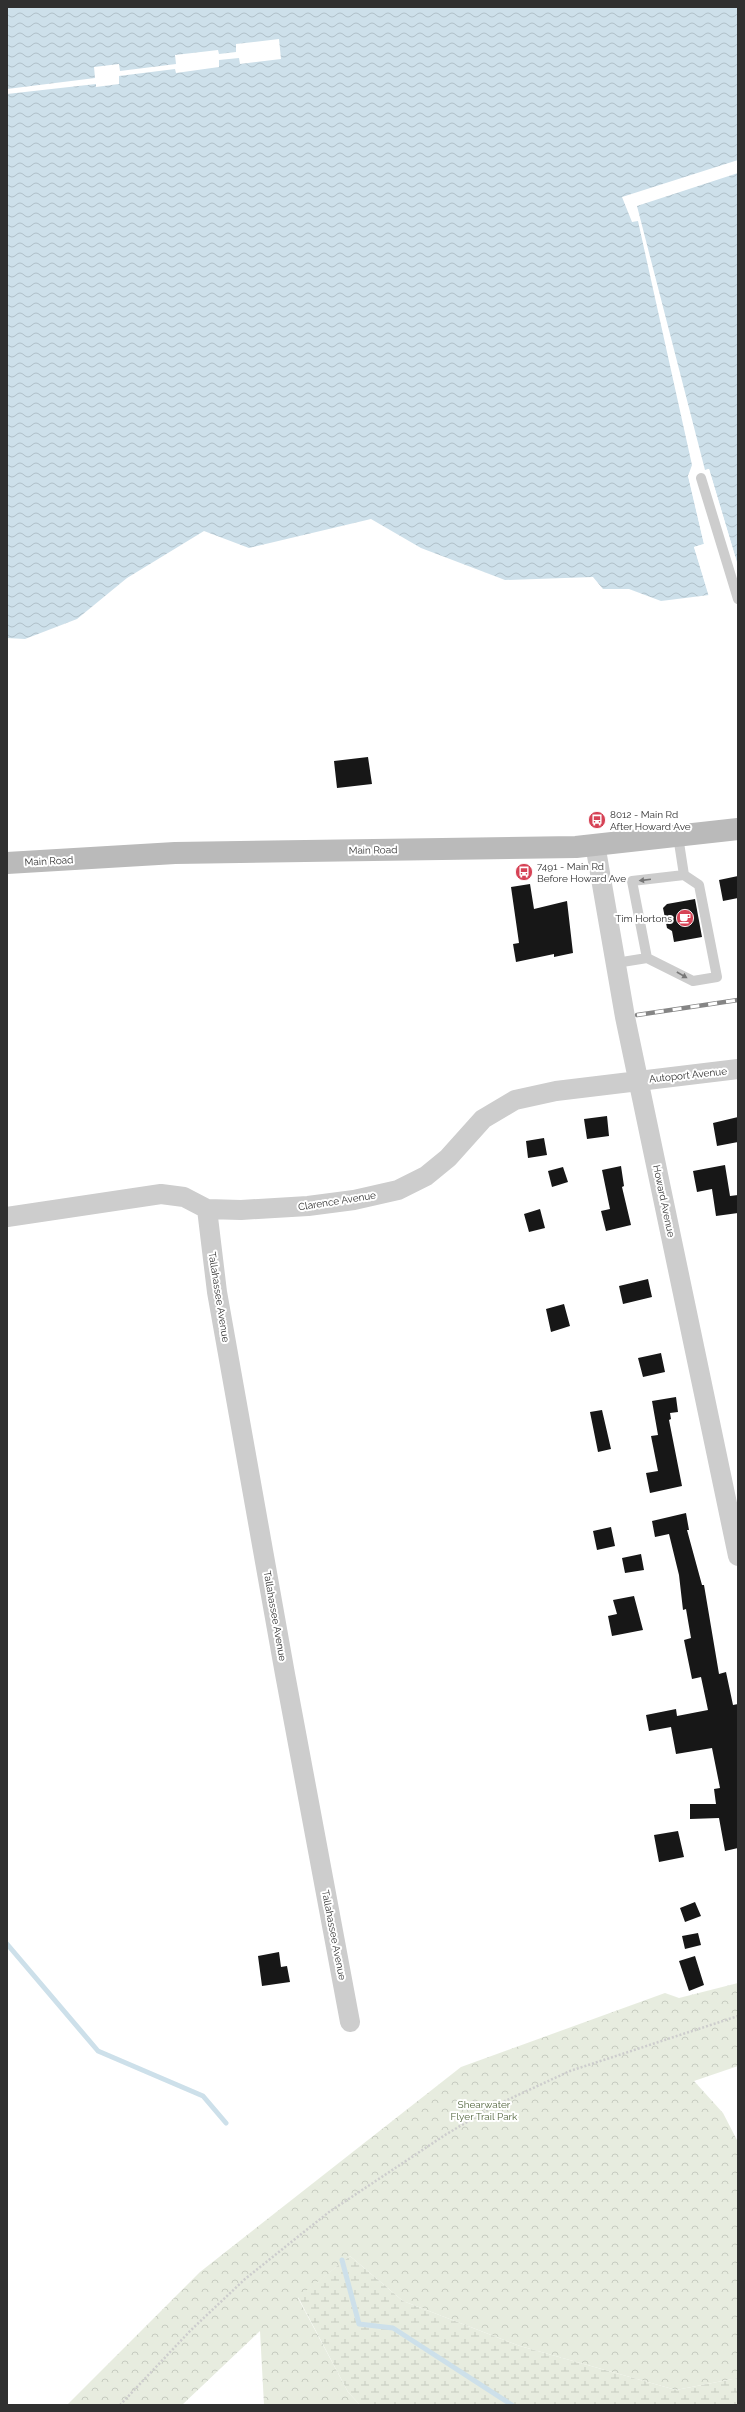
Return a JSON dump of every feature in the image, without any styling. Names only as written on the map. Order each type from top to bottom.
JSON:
[{"type":"main road","name":"Main Road","points":[[7,863],[175,853],[569,847],[738,829]]},
{"type":"street","name":"Howard Avenue","points":[[595,844],[638,1080],[738,1556]]},
{"type":"street","name":"Autoport Avenue","points":[[638,1080],[738,1069]]},
{"type":"street","name":"Clarence Avenue","points":[[7,1217],[161,1194],[184,1197],[207,1209],[241,1210],[308,1206],[391,1192],[416,1182],[433,1171],[448,1158],[483,1118],[515,1100],[556,1091],[638,1080]]},
{"type":"street","name":"Tallahassee Avenue","points":[[207,1209],[217,1292],[285,1674],[350,2022]]},
{"type":"lane","points":[[701,478],[738,599]]},
{"type":"lane","points":[[678,836],[684,875]]},
{"type":"lane","points":[[616,963],[647,958],[693,981],[717,977],[699,885],[684,875],[632,881],[647,958]]},
{"type":"path","points":[[120,2405],[191,2330],[245,2279],[329,2212],[445,2135],[492,2107],[570,2070],[738,2016]]},
{"type":"green space","name":"Shearwater Flyer Trail Park","points":[[738,1983],[738,2066],[694,2081],[723,2113],[738,2142],[738,2378],[676,2390],[520,2346],[403,2301],[350,2256],[298,2298],[348,2392],[360,2405],[264,2405],[260,2331],[182,2405],[67,2405],[200,2272],[461,2067],[665,1993],[679,1998]]},
{"type":"green space","points":[[350,2256],[403,2301],[520,2346],[676,2390],[738,2378],[738,2405],[360,2405],[348,2392],[298,2297]]},
{"type":"water","points":[[7,7],[738,7],[738,566],[709,469],[688,475],[704,544],[694,547],[709,595],[661,601],[629,589],[603,589],[593,577],[505,580],[421,548],[371,519],[249,548],[204,531],[127,578],[77,619],[25,639],[7,638]]},
{"type":"pier","points":[[279,39],[281,59],[240,64],[239,58],[219,60],[219,67],[176,73],[175,69],[119,76],[119,84],[96,87],[96,84],[7,94],[7,89],[95,78],[94,67],[119,64],[120,71],[176,64],[175,55],[218,50],[219,54],[236,52],[236,44]]},
{"type":"pier","points":[[738,160],[738,173],[637,206],[705,470],[709,469],[738,566],[738,568],[708,472],[691,476],[706,544],[697,548],[711,595],[709,597],[694,547],[704,544],[688,476],[692,465],[638,221],[632,222],[622,197]]},
{"type":"building","points":[[368,757],[372,784],[337,788],[334,761]]},
{"type":"building","points":[[738,876],[738,898],[723,901],[719,880]]},
{"type":"building","points":[[530,884],[534,909],[567,901],[573,953],[554,957],[554,954],[516,962],[513,944],[519,943],[511,887]]},
{"type":"building","name":"Tim Hortons","points":[[695,899],[702,937],[674,942],[672,931],[667,928],[663,908],[667,904]]},
{"type":"building","points":[[607,1116],[609,1136],[587,1139],[584,1119]]},
{"type":"building","points":[[738,1117],[738,1142],[717,1146],[713,1123]]},
{"type":"building","points":[[544,1138],[547,1155],[528,1158],[526,1141]]},
{"type":"building","points":[[725,1165],[730,1196],[738,1195],[738,1213],[716,1216],[712,1189],[697,1192],[693,1171]]},
{"type":"building","points":[[621,1166],[624,1186],[622,1187],[631,1225],[606,1231],[601,1211],[610,1209],[602,1170]]},
{"type":"building","points":[[563,1167],[568,1182],[552,1187],[548,1171]]},
{"type":"building","points":[[540,1209],[545,1228],[529,1232],[524,1214]]},
{"type":"building","points":[[648,1279],[652,1297],[623,1304],[619,1286]]},
{"type":"building","points":[[564,1304],[570,1326],[551,1332],[546,1309]]},
{"type":"building","points":[[661,1353],[665,1372],[643,1377],[638,1358]]},
{"type":"building","points":[[676,1397],[678,1412],[670,1413],[671,1419],[669,1420],[682,1486],[650,1493],[646,1473],[658,1471],[651,1436],[658,1435],[652,1401]]},
{"type":"building","points":[[602,1410],[611,1449],[598,1452],[590,1412]]},
{"type":"building","points":[[686,1513],[689,1530],[687,1530],[702,1585],[704,1585],[719,1674],[726,1672],[733,1705],[738,1704],[738,1848],[725,1851],[719,1818],[690,1819],[690,1804],[716,1804],[714,1789],[720,1788],[712,1748],[676,1754],[671,1727],[649,1731],[646,1715],[676,1709],[677,1716],[708,1710],[701,1677],[692,1679],[684,1640],[691,1638],[686,1609],[683,1610],[679,1575],[669,1534],[655,1537],[652,1521]]},
{"type":"building","points":[[611,1527],[615,1546],[597,1550],[593,1531]]},
{"type":"building","points":[[641,1554],[644,1570],[625,1573],[622,1558]]},
{"type":"building","points":[[634,1596],[643,1630],[612,1636],[608,1616],[617,1614],[613,1600]]},
{"type":"building","points":[[678,1831],[684,1857],[659,1862],[654,1835]]},
{"type":"building","points":[[695,1902],[701,1916],[685,1922],[680,1908]]},
{"type":"building","points":[[698,1933],[701,1945],[685,1949],[682,1936]]},
{"type":"building","points":[[279,1952],[281,1967],[287,1966],[290,1982],[262,1986],[258,1956]]},
{"type":"building","points":[[695,1956],[704,1985],[689,1991],[679,1961]]},
{"type":"waterway","points":[[7,1944],[98,2051],[203,2096],[226,2123]]},
{"type":"waterway","points":[[342,2260],[359,2324],[393,2328],[512,2405]]},
{"type":"railway","points":[[637,1015],[738,1000]]},
{"type":"place","name":"8012 - Main Rd After Howard Ave","points":[[597,820]]},
{"type":"place","name":"7491 - Main Rd Before Howard Ave","points":[[524,872]]},
{"type":"place","name":"Tim Hortons","points":[[685,918]]}]
